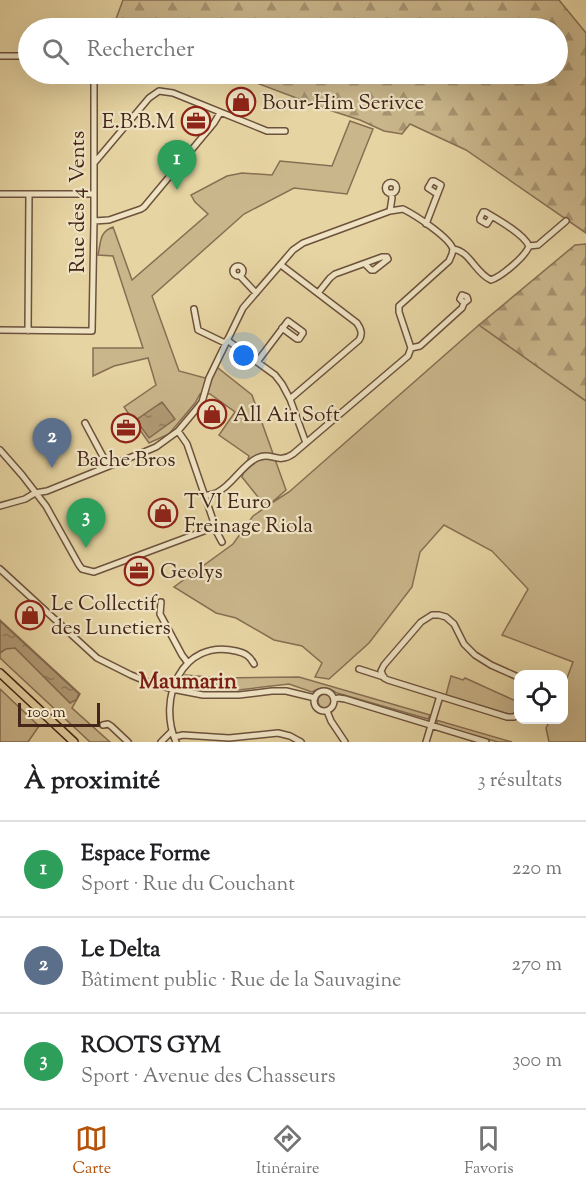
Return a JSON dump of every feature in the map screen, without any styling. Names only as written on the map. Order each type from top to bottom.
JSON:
[{"type":"main road","points":[[0,673],[74,742]]},
{"type":"street","points":[[0,56],[18,56]]},
{"type":"street","name":"Rue des 4 Vents","points":[[28,331],[92,331],[94,84]]},
{"type":"street","points":[[94,163],[149,98],[159,91],[173,93],[267,131],[285,131]]},
{"type":"street","points":[[94,221],[109,220],[144,207],[220,113]]},
{"type":"street","points":[[0,194],[94,194]]},
{"type":"street","points":[[0,330],[28,331],[29,194]]},
{"type":"street","points":[[390,211],[391,194]]},
{"type":"street","points":[[426,224],[436,194]]},
{"type":"street","points":[[0,506],[47,491],[156,447],[178,431],[202,402],[208,378],[243,308],[303,243],[390,211],[403,209],[449,242],[453,249],[449,261],[399,306],[411,348],[408,356],[287,458],[278,459],[268,456],[258,458],[220,491],[204,496]]},
{"type":"street","points":[[453,249],[462,251],[485,277],[491,280],[498,278],[526,254],[529,246],[526,240],[492,216]]},
{"type":"street","points":[[529,246],[538,244],[566,221]]},
{"type":"street","points":[[318,293],[332,276],[365,264]]},
{"type":"street","points":[[281,265],[357,323],[362,332],[361,337],[290,399]]},
{"type":"street","points":[[240,276],[256,293]]},
{"type":"street","points":[[411,348],[420,346],[462,308],[464,303]]},
{"type":"street","points":[[194,309],[198,330],[234,343],[279,380],[290,399],[306,444]]},
{"type":"street","points":[[256,362],[282,328]]},
{"type":"street","points":[[85,423],[108,466]]},
{"type":"street","points":[[0,450],[46,506],[82,569],[94,572],[212,526],[213,520],[187,444],[178,431]]},
{"type":"street","points":[[212,526],[222,542]]},
{"type":"street","points":[[0,569],[97,658],[150,683],[203,694],[286,691],[315,698]]},
{"type":"street","points":[[161,602],[160,614],[188,663]]},
{"type":"street","points":[[384,677],[381,671],[384,665],[421,622],[435,615],[452,621],[464,644],[480,659],[514,675]]},
{"type":"street","points":[[174,736],[169,708],[172,689],[179,674],[188,663],[204,653],[223,649],[249,655],[255,664]]},
{"type":"street","points":[[359,669],[507,717],[514,717]]},
{"type":"street","points":[[326,691],[331,693],[334,699],[333,705],[327,711],[322,711],[315,705],[315,698],[319,693],[326,691]]},
{"type":"street","points":[[426,742],[440,696]]},
{"type":"street","points":[[334,699],[345,699],[482,741]]},
{"type":"street","points":[[327,711],[345,742]]},
{"type":"street","points":[[103,725],[111,726],[128,742]]},
{"type":"street","points":[[161,742],[183,735],[229,738],[275,733],[290,736],[301,742]]},
{"type":"green space","points":[[123,0],[559,0],[586,33],[586,233],[466,150],[410,124],[402,134],[384,131],[360,120],[259,84],[568,84],[568,18],[116,18]]},
{"type":"green space","points":[[350,121],[373,129],[347,194],[294,188],[244,214],[152,296],[179,371],[205,378],[218,368],[252,395],[286,490],[270,504],[289,492],[479,325],[586,401],[586,742],[549,742],[546,728],[548,724],[568,724],[568,675],[573,662],[502,635],[528,589],[492,551],[444,525],[420,552],[412,587],[369,643],[329,679],[315,677],[322,663],[302,646],[274,640],[236,618],[216,613],[174,587],[233,544],[253,516],[266,507],[242,477],[249,456],[219,435],[235,412],[210,394],[200,394],[169,434],[149,443],[124,407],[156,385],[148,358],[114,366],[93,376],[93,348],[143,348],[113,256],[98,255],[101,238],[108,229],[113,227],[132,280],[208,214],[191,195],[227,176],[242,173],[272,175],[280,161],[332,166]]},
{"type":"green space","points":[[586,244],[586,401],[479,325],[575,245]]},
{"type":"green space","points":[[0,620],[80,694],[72,708],[110,742],[90,742],[0,658]]},
{"type":"green space","points":[[185,675],[222,678],[299,677],[430,715],[428,719],[337,693],[328,688],[312,692],[289,684],[238,690],[180,688]]},
{"type":"green space","points":[[451,676],[463,680],[465,678],[514,700],[514,713],[512,715],[446,695]]},
{"type":"green space","points":[[0,689],[39,726],[28,742],[0,742]]},
{"type":"green space","points":[[325,694],[330,696],[332,701],[330,706],[325,708],[320,706],[318,701],[320,696]]},
{"type":"green space","points":[[436,720],[512,742],[498,742],[438,725]]},
{"type":"water","points":[[162,402],[175,419],[149,438],[136,420]]},
{"type":"water","points":[[0,621],[79,694],[76,700],[70,703],[15,648],[6,649],[0,653]]},
{"type":"place","name":"Bour-Him Serivce","points":[[241,102]]},
{"type":"place","name":"E.B.B.M","points":[[196,121]]},
{"type":"place","name":"Espace Forme","points":[[177,190]]},
{"type":"place","name":"All Air Soft","points":[[212,414]]},
{"type":"place","name":"Bache Bros","points":[[126,428]]},
{"type":"place","name":"Le Delta","points":[[52,468]]},
{"type":"place","name":"TVI Euro Freinage Riola","points":[[163,513]]},
{"type":"place","name":"ROOTS GYM","points":[[86,548]]},
{"type":"place","name":"Geolys","points":[[139,571]]},
{"type":"place","name":"Le Collectif des Lunetiers","points":[[30,615]]},
{"type":"district","name":"Maumarin","points":[[188,680]]}]
